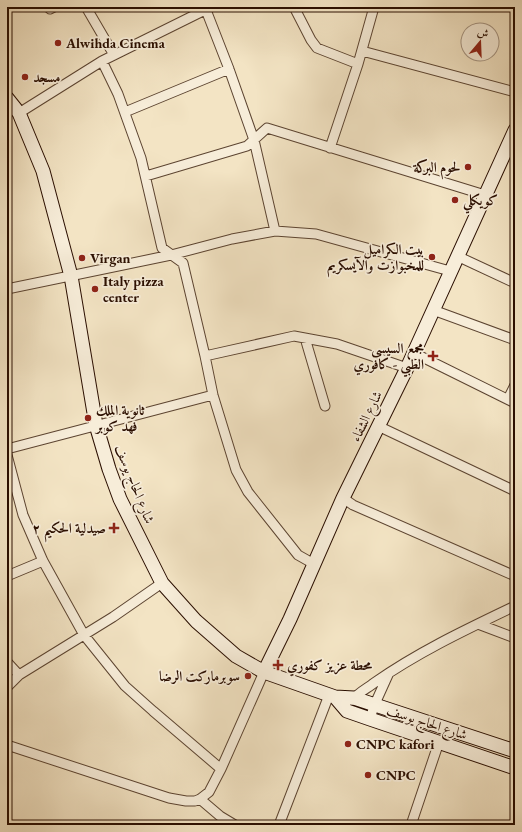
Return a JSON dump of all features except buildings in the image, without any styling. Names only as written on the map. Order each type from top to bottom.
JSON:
[{"type":"main road","name":"شارع الحاج يوسف","points":[[7,98],[19,113],[43,171],[71,276],[96,424],[120,499],[162,583],[209,634],[236,656],[264,672],[332,696],[354,698],[374,706],[515,751]]},
{"type":"main road","name":"شارع الشفاء","points":[[264,672],[290,618],[343,498],[434,310],[450,271],[515,130]]},
{"type":"main road","name":"شارع الحاج يوسف","points":[[332,696],[347,711],[515,768]]},
{"type":"street","points":[[48,7],[50,9],[54,7]]},
{"type":"street","points":[[86,7],[114,55]]},
{"type":"street","points":[[294,7],[310,40],[317,48],[358,64]]},
{"type":"street","points":[[330,148],[358,64],[374,7]]},
{"type":"street","points":[[19,113],[102,61],[208,8],[254,140],[275,231]]},
{"type":"street","points":[[362,51],[515,92]]},
{"type":"street","points":[[102,61],[118,94],[141,158],[162,248],[183,263],[213,394],[236,470],[248,492],[298,555],[314,564]]},
{"type":"street","points":[[125,112],[229,69]]},
{"type":"street","points":[[146,176],[247,146],[267,128],[486,195]]},
{"type":"street","points":[[7,289],[171,255],[232,239],[275,231],[316,234],[450,271]]},
{"type":"street","points":[[458,256],[515,283]]},
{"type":"street","points":[[434,310],[515,340]]},
{"type":"street","points":[[205,356],[294,336],[337,344],[407,368]]},
{"type":"street","points":[[305,338],[325,406]]},
{"type":"street","points":[[414,353],[512,401],[515,385]]},
{"type":"street","points":[[7,449],[213,394]]},
{"type":"street","points":[[378,426],[515,491]]},
{"type":"street","points":[[7,455],[23,514],[43,560],[84,635],[125,686],[221,769]]},
{"type":"street","points":[[343,498],[353,505],[515,576]]},
{"type":"street","points":[[7,576],[43,560]]},
{"type":"street","points":[[7,687],[19,675],[113,617],[162,583]]},
{"type":"street","points":[[347,711],[354,698],[389,673],[478,624],[515,606]]},
{"type":"street","points":[[478,624],[515,638]]},
{"type":"street","points":[[7,662],[19,675]]},
{"type":"street","points":[[7,745],[169,798],[195,801],[209,792],[221,769],[264,672]]},
{"type":"street","points":[[370,719],[374,706],[389,673]]},
{"type":"street","points":[[279,825],[332,696]]},
{"type":"street","points":[[410,825],[439,742]]},
{"type":"street","points":[[200,799],[220,816],[235,825]]},
{"type":"place","name":"Alwihda Cinema","points":[[58,43]]},
{"type":"place","name":"مسجد","points":[[25,77]]},
{"type":"place","name":"لحوم البركة","points":[[468,167]]},
{"type":"place","name":"كويكلي","points":[[455,200]]},
{"type":"place","name":"بيت الكراميل للمخبوازت والآيسكريم","points":[[432,257]]},
{"type":"place","name":"Virgan","points":[[82,258]]},
{"type":"place","name":"Italy pizza center","points":[[95,289]]},
{"type":"place","name":"مجمع السيسي الطبي - كافوري","points":[[433,356]]},
{"type":"place","name":"ثانوية الملك فهد كوبر","points":[[88,418]]},
{"type":"place","name":"صيدلية الحكيم ٢","points":[[114,528]]},
{"type":"place","name":"محطة عزيز كفوري","points":[[278,665]]},
{"type":"place","name":"سوبرماركت الرضا","points":[[248,676]]},
{"type":"place","name":"CNPC kafori","points":[[348,744]]},
{"type":"place","name":"CNPC","points":[[368,775]]}]
